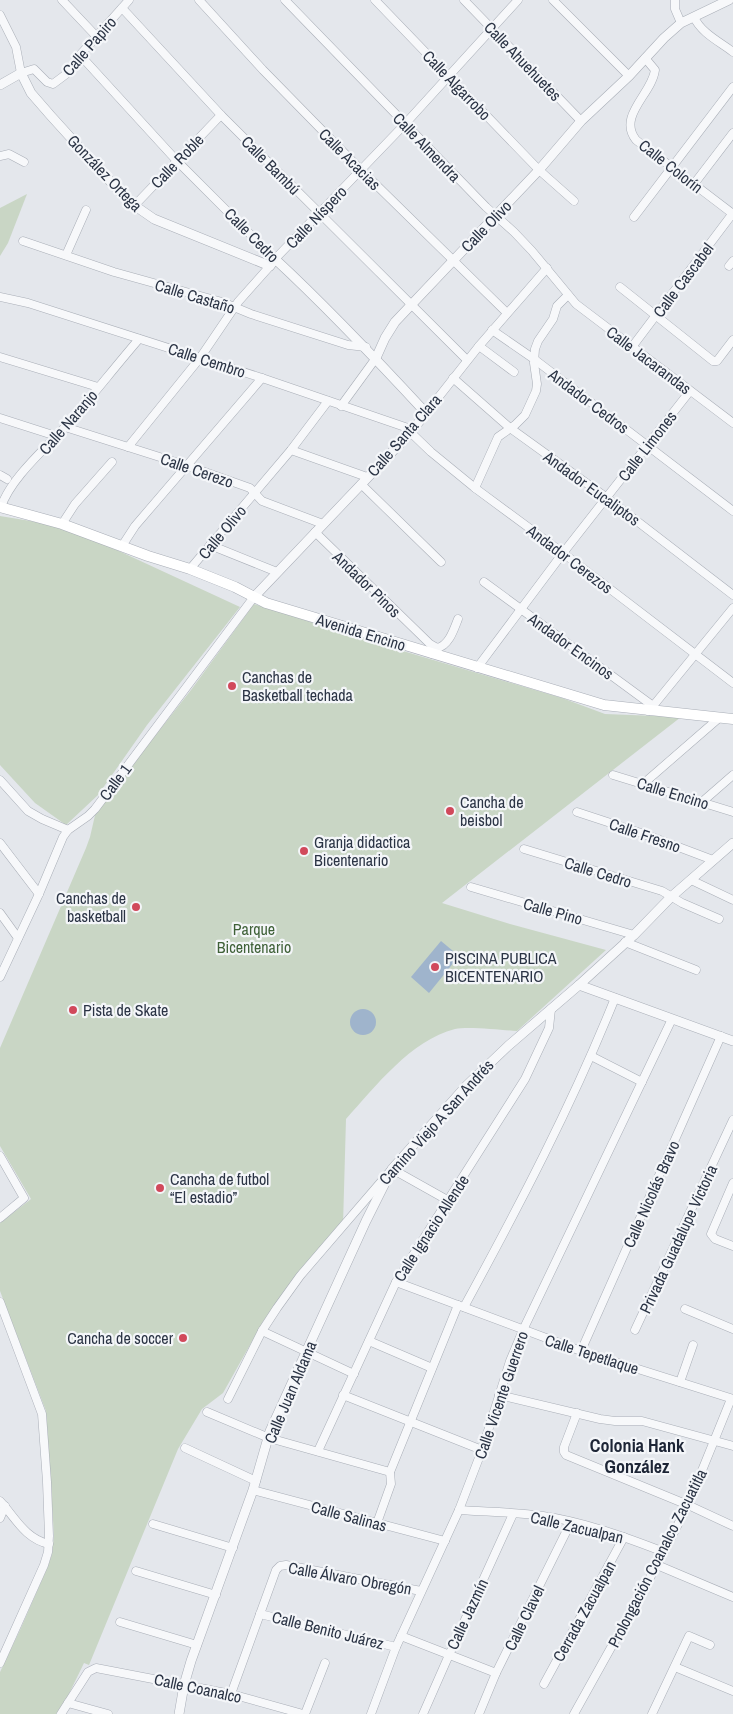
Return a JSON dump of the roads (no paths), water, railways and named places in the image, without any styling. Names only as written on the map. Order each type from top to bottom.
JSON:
[{"type":"main road","name":"Avenida Encino","points":[[0,507],[62,524],[190,569],[235,587],[266,603],[435,651],[477,668],[604,705],[651,708],[733,720]]},
{"type":"street","points":[[62,0],[97,37]]},
{"type":"street","name":"Calle Papiro","points":[[21,73],[34,69],[47,82],[55,83],[69,72],[80,55],[128,0]]},
{"type":"street","name":"Calle Acacias","points":[[199,0],[263,70],[361,170],[507,312]]},
{"type":"street","name":"Calle Almendra","points":[[285,0],[405,124],[514,232],[547,268],[568,295]]},
{"type":"street","name":"Calle Algarrobo","points":[[375,0],[539,170],[574,201]]},
{"type":"street","name":"Calle Ahuehuetes","points":[[464,0],[581,121]]},
{"type":"street","name":"Calle Níspero","points":[[128,447],[200,358],[243,295],[449,77],[518,0]]},
{"type":"street","points":[[553,0],[628,76]]},
{"type":"street","points":[[675,0],[675,9],[681,23],[729,0]]},
{"type":"street","name":"Calle Bambú","points":[[122,8],[221,115],[467,360]]},
{"type":"street","name":"González Ortega","points":[[0,15],[16,47],[21,73],[31,93],[134,206],[154,220],[273,262]]},
{"type":"street","points":[[694,18],[696,24],[733,52]]},
{"type":"street","name":"Calle Olivo","points":[[341,406],[376,358],[390,330],[411,304],[539,170],[581,121],[681,23]]},
{"type":"street","name":"Calle Cedro","points":[[80,55],[273,262],[320,300],[426,413]]},
{"type":"street","name":"Calle Colorín","points":[[645,58],[656,70],[655,76],[633,112],[630,120],[630,130],[636,140],[733,214]]},
{"type":"street","points":[[0,85],[21,73]]},
{"type":"street","points":[[634,217],[733,87]]},
{"type":"street","name":"Calle Roble","points":[[134,206],[221,115]]},
{"type":"street","points":[[694,184],[733,133]]},
{"type":"street","points":[[0,156],[12,154],[24,162]]},
{"type":"street","points":[[66,255],[86,210]]},
{"type":"street","name":"Calle Cascabel","points":[[632,348],[733,214]]},
{"type":"street","name":"Calle Castaño","points":[[23,241],[114,272],[222,302],[251,314],[348,345],[366,348]]},
{"type":"street","name":"Calle Santa Clara","points":[[254,597],[411,432],[478,346],[547,268]]},
{"type":"street","points":[[620,287],[713,361],[717,361],[733,340]]},
{"type":"street","points":[[475,488],[498,437],[525,415],[536,391],[537,377],[534,359],[538,340],[553,319],[557,306],[568,295]]},
{"type":"street","name":"Calle Jacarandas","points":[[568,295],[588,314],[733,423]]},
{"type":"street","name":"Calle Cembro","points":[[0,297],[28,304],[262,378],[405,427],[411,432]]},
{"type":"street","name":"Andador Cedros","points":[[492,330],[534,359],[733,510]]},
{"type":"street","name":"Calle Naranjo","points":[[0,507],[10,488],[139,339]]},
{"type":"street","points":[[478,346],[514,372]]},
{"type":"street","points":[[0,357],[98,387]]},
{"type":"street","points":[[122,546],[135,526],[262,378]]},
{"type":"street","name":"Andador Eucaliptos","points":[[453,378],[510,428],[607,498],[733,595]]},
{"type":"street","name":"Calle Limones","points":[[477,668],[563,553],[690,390]]},
{"type":"street","name":"Calle Olivo","points":[[190,569],[291,450],[328,400]]},
{"type":"street","points":[[0,418],[56,436]]},
{"type":"street","name":"Calle Cerezo","points":[[65,426],[250,488],[262,501],[323,524]]},
{"type":"street","name":"Andador Cerezos","points":[[411,432],[421,444],[475,488],[733,683]]},
{"type":"street","points":[[291,450],[364,481],[441,562]]},
{"type":"street","points":[[62,524],[75,504],[112,462]]},
{"type":"street","name":"Andador Pinos","points":[[315,532],[435,651]]},
{"type":"street","points":[[210,545],[278,572]]},
{"type":"street","name":"Andador Encinos","points":[[484,582],[651,708]]},
{"type":"street","name":"Calle 1","points":[[0,977],[39,894],[63,837],[68,830],[91,813],[254,597]]},
{"type":"street","points":[[651,708],[733,608]]},
{"type":"street","points":[[435,651],[446,643],[458,619]]},
{"type":"street","points":[[642,784],[719,718]]},
{"type":"street","name":"Calle Encino","points":[[613,775],[733,812]]},
{"type":"street","points":[[702,802],[733,776]]},
{"type":"street","points":[[0,780],[34,815],[68,830]]},
{"type":"street","name":"Calle Fresno","points":[[577,812],[644,834],[713,860]]},
{"type":"street","points":[[0,843],[39,894]]},
{"type":"street","name":"Camino Viejo A San Andrés","points":[[228,1399],[262,1331],[300,1276],[467,1085],[634,935],[671,897],[733,843]]},
{"type":"street","name":"Calle Cedro","points":[[524,849],[662,892],[719,919]]},
{"type":"street","points":[[724,850],[733,855]]},
{"type":"street","points":[[690,880],[733,900]]},
{"type":"street","name":"Calle Pino","points":[[471,887],[634,935]]},
{"type":"street","points":[[0,914],[18,938]]},
{"type":"street","points":[[625,942],[696,970]]},
{"type":"street","points":[[579,985],[733,1040]]},
{"type":"street","points":[[377,1523],[391,1484],[390,1472],[432,1368],[461,1306],[520,1205],[591,1056],[615,998]]},
{"type":"street","name":"Calle Ignacio Allende","points":[[318,1451],[396,1282],[525,1080],[549,1028],[551,1009]]},
{"type":"street","name":"Calle Vicente Guerrero","points":[[371,1714],[396,1647],[459,1510],[482,1450],[510,1361],[523,1330],[672,1019]]},
{"type":"street","name":"Calle Nicolás Bravo","points":[[581,1351],[721,1036]]},
{"type":"street","points":[[591,1056],[642,1082]]},
{"type":"street","name":"Privada Guadalupe Victoria","points":[[635,1330],[733,1120]]},
{"type":"street","points":[[0,1156],[24,1198],[0,1218]]},
{"type":"street","points":[[392,1169],[449,1200]]},
{"type":"street","name":"Calle Juan Aldama","points":[[179,1714],[184,1685],[197,1645],[253,1490],[274,1422],[366,1221],[392,1169]]},
{"type":"street","points":[[733,1183],[711,1234],[715,1239],[733,1246]]},
{"type":"street","name":"Calle Tepetlaque","points":[[396,1282],[581,1351],[732,1399]]},
{"type":"street","points":[[0,1302],[41,1409],[48,1482],[49,1544],[44,1565],[0,1663]]},
{"type":"street","points":[[686,1309],[733,1330]]},
{"type":"street","points":[[262,1331],[354,1374]]},
{"type":"street","points":[[369,1341],[432,1368]]},
{"type":"street","points":[[680,1382],[693,1345]]},
{"type":"street","points":[[344,1395],[410,1423],[482,1450]]},
{"type":"street","points":[[499,1395],[615,1421],[642,1421],[733,1446]]},
{"type":"street","name":"Prolongación Coanalco Zacuatitla","points":[[574,1714],[657,1565],[688,1505],[732,1399]]},
{"type":"street","points":[[208,1412],[269,1438],[390,1472]]},
{"type":"street","points":[[577,1413],[564,1447],[566,1455],[688,1505],[733,1526]]},
{"type":"street","points":[[184,1448],[256,1481]]},
{"type":"street","name":"Calle Salinas","points":[[253,1490],[445,1541]]},
{"type":"street","points":[[2,1503],[31,1537],[49,1544]]},
{"type":"street","points":[[0,1518],[2,1503]]},
{"type":"street","name":"Calle Zacualpan","points":[[459,1510],[542,1516],[624,1537],[664,1552]]},
{"type":"street","name":"Calle Jazmín","points":[[423,1714],[513,1514]]},
{"type":"street","name":"Calle Clavel","points":[[479,1714],[496,1673],[571,1522]]},
{"type":"street","points":[[153,1524],[232,1548]]},
{"type":"street","name":"Cerrada Zacualpan","points":[[544,1684],[624,1537]]},
{"type":"street","points":[[657,1565],[733,1597]]},
{"type":"street","name":"Calle Álvaro Obregón","points":[[260,1614],[276,1570],[280,1566],[422,1591]]},
{"type":"street","points":[[136,1572],[216,1595]]},
{"type":"street","points":[[231,1694],[260,1614]]},
{"type":"street","name":"Calle Benito Juárez","points":[[260,1614],[396,1647]]},
{"type":"street","points":[[120,1622],[197,1645]]},
{"type":"street","points":[[401,1636],[496,1673]]},
{"type":"street","points":[[652,1714],[689,1636],[710,1645]]},
{"type":"street","points":[[304,1714],[325,1663]]},
{"type":"street","points":[[675,1667],[733,1691]]},
{"type":"street","name":"Calle Coanalco","points":[[68,1703],[91,1669],[96,1668],[231,1694],[304,1714]]},
{"type":"street","points":[[61,1714],[68,1703],[108,1714]]},
{"type":"water","name":"PISCINA PUBLICA BICENTENARIO","points":[[441,941],[459,956],[429,993],[411,977]]},
{"type":"water","points":[[363,1009],[372,1013],[376,1022],[372,1031],[363,1035],[354,1031],[350,1022],[354,1013]]},
{"type":"place","name":"Canchas de Basketball techada","points":[[232,686]]},
{"type":"place","name":"Cancha de beisbol","points":[[450,811]]},
{"type":"place","name":"Granja didactica Bicentenario","points":[[304,851]]},
{"type":"place","name":"Canchas de basketball","points":[[136,907]]},
{"type":"place","name":"PISCINA PUBLICA BICENTENARIO","points":[[435,967]]},
{"type":"place","name":"Pista de Skate","points":[[73,1010]]},
{"type":"place","name":"Cancha de futbol “El estadio”","points":[[160,1188]]},
{"type":"place","name":"Cancha de soccer","points":[[183,1338]]},
{"type":"district","name":"Colonia Hank González","points":[[637,1456]]},
{"type":"park label","name":"Parque Bicentenario","points":[[254,938]]}]
